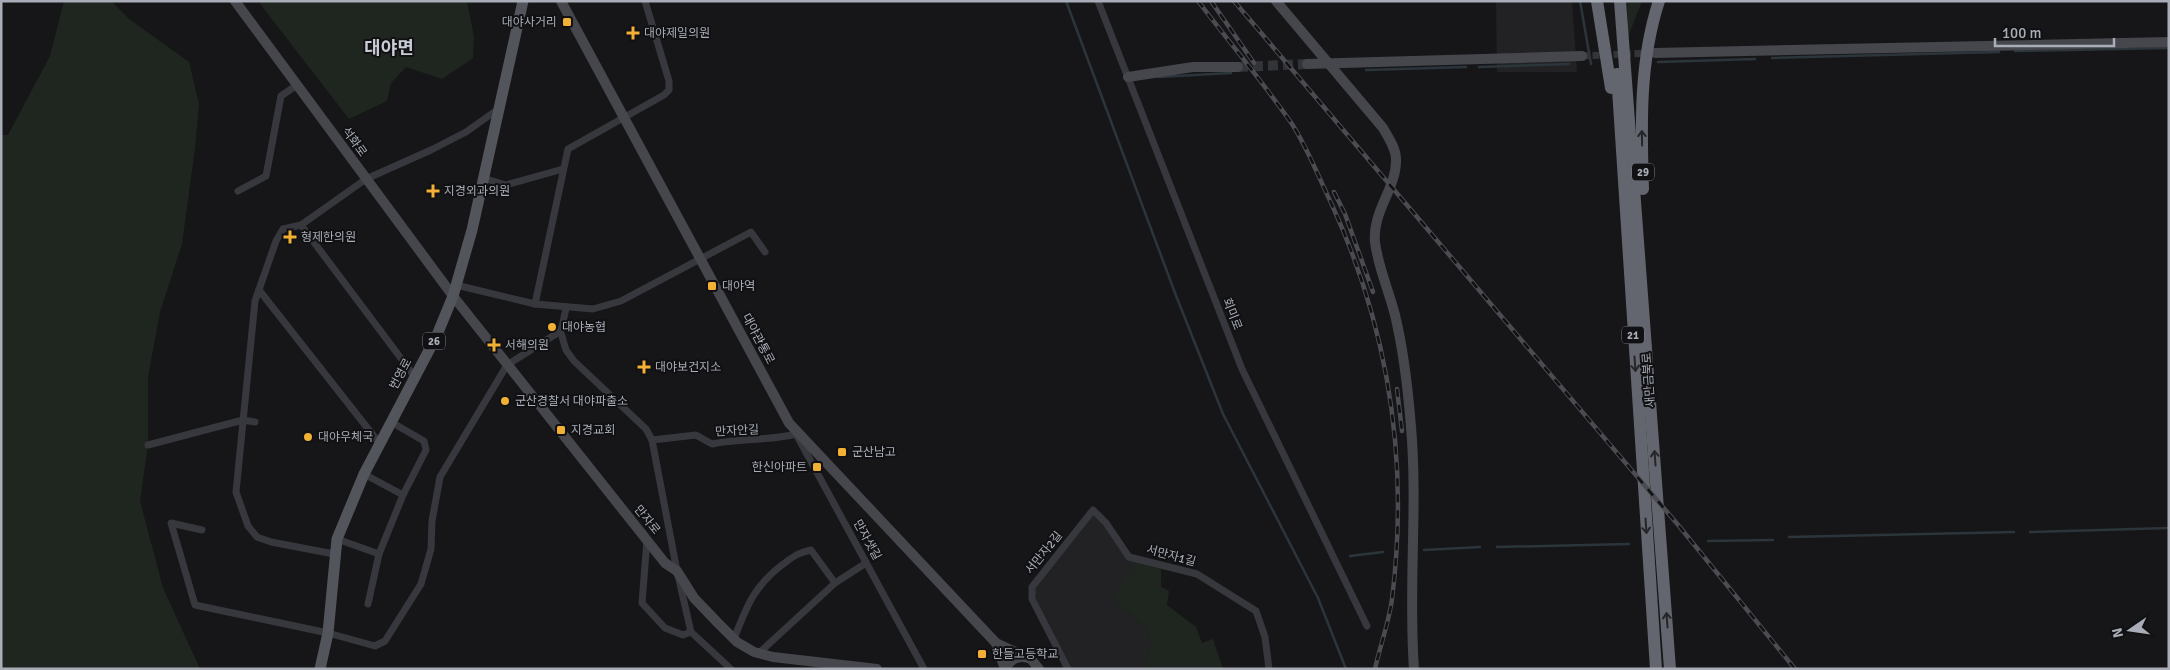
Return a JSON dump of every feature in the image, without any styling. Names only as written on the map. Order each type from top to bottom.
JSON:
[{"type":"highway","points":[[1597,1],[1613,104],[1633,344]]},
{"type":"highway","name":"새만금북로","points":[[1612,1],[1624,162],[1633,344],[1656,669]]},
{"type":"highway","name":"새만금북로","points":[[1620,1],[1670,669]]},
{"type":"highway","name":"29","points":[[1647,344],[1642,113],[1651,31],[1659,1]]},
{"type":"main road","name":"번영로","points":[[320,669],[328,633],[334,554],[337,539],[364,474],[437,335],[454,291],[472,230],[497,110],[523,1]]},
{"type":"street","name":"석화로","points":[[235,1],[366,179],[454,291]]},
{"type":"street","name":"대야관통로","points":[[561,1],[790,423],[996,643]]},
{"type":"street","points":[[535,304],[568,149],[664,96],[669,90],[669,81],[645,1]]},
{"type":"street","name":"회미로","points":[[1098,1],[1242,369],[1367,626]]},
{"type":"street","points":[[1276,1],[1383,128],[1393,146],[1396,159],[1393,177],[1379,211],[1375,242],[1395,314],[1406,369],[1411,421],[1414,505],[1412,637],[1414,669]]},
{"type":"street","points":[[1655,53],[2169,42]]},
{"type":"street","points":[[1307,64],[1582,56]]},
{"type":"street","points":[[1128,77],[1193,67],[1238,67]]},
{"type":"street","points":[[238,191],[266,176],[281,96],[297,86]]},
{"type":"street","points":[[334,554],[258,538],[248,526],[236,492],[251,332],[259,290],[276,241],[283,229],[301,225],[366,179],[466,132],[497,110]]},
{"type":"street","points":[[483,178],[506,185],[563,169]]},
{"type":"street","points":[[301,225],[414,377]]},
{"type":"street","points":[[454,291],[535,304],[593,309],[621,301],[700,257],[751,232],[764,252]]},
{"type":"street","points":[[259,290],[380,444]]},
{"type":"street","name":"만자로","points":[[454,291],[507,364],[665,563],[676,571],[694,598],[734,639],[759,653],[773,657],[877,669]]},
{"type":"street","points":[[566,308],[560,330],[566,350],[574,361],[646,429],[652,440],[676,571],[690,632],[731,669]]},
{"type":"street","points":[[202,530],[171,523],[196,605],[328,633],[375,646],[385,641],[421,584],[431,549],[432,521],[440,477],[507,364],[560,330]]},
{"type":"street","points":[[148,445],[243,420],[256,422]]},
{"type":"street","points":[[368,604],[379,554],[402,495],[426,450],[424,441],[391,422]]},
{"type":"street","name":"만자샛길","points":[[790,423],[924,669]]},
{"type":"street","name":"만자안길","points":[[652,440],[696,435],[712,444],[728,441],[772,439],[796,434]]},
{"type":"street","points":[[364,474],[402,495]]},
{"type":"street","name":"서만자2길","points":[[1068,669],[1032,599],[1032,587],[1093,510]]},
{"type":"street","name":"서만자1길","points":[[1093,510],[1106,524],[1129,556],[1197,574],[1256,612],[1265,637],[1269,669]]},
{"type":"street","points":[[337,539],[379,554]]},
{"type":"street","points":[[647,540],[642,603],[665,628],[683,635],[690,632]]},
{"type":"street","points":[[734,639],[748,603],[758,587],[772,572],[800,552],[810,550],[835,583]]},
{"type":"street","points":[[759,653],[835,583],[866,563]]},
{"type":"street","points":[[996,643],[1026,657],[1036,663],[1039,668]]},
{"type":"street","points":[[996,643],[1005,669]]},
{"type":"street","points":[[1005,669],[1014,658],[1026,657]]},
{"type":"shaded area","points":[[64,1],[111,1],[129,19],[189,62],[199,104],[182,244],[160,312],[148,377],[148,445],[140,501],[163,588],[200,669],[1,669],[1,135],[8,135],[50,56]]},
{"type":"shaded area","points":[[258,1],[467,1],[474,37],[473,58],[442,79],[406,67],[391,83],[387,101],[349,119]]},
{"type":"shaded area","points":[[1496,1],[1572,1],[1577,72],[1497,72]]},
{"type":"shaded area","points":[[1627,1],[1642,1],[1628,37]]},
{"type":"shaded area","points":[[1093,510],[1135,561],[1124,609],[1146,627],[1151,644],[1144,669],[1070,669],[1036,600],[1034,589]]},
{"type":"shaded area","points":[[1135,561],[1161,569],[1161,587],[1169,591],[1167,605],[1196,627],[1202,643],[1213,639],[1223,669],[1144,669],[1151,644],[1146,627],[1113,600]]},
{"type":"waterway","points":[[1066,1],[1175,293],[1223,414],[1318,598],[1346,669]]},
{"type":"waterway","points":[[1580,1],[1591,64]]},
{"type":"waterway","points":[[2015,51],[2169,48]]},
{"type":"waterway","points":[[1772,58],[1999,52]]},
{"type":"waterway","points":[[1658,62],[1755,59]]},
{"type":"waterway","points":[[1479,67],[1569,64]]},
{"type":"waterway","points":[[1366,70],[1466,67]]},
{"type":"waterway","points":[[1159,77],[1231,73]]},
{"type":"waterway","points":[[2030,532],[2169,528]]},
{"type":"waterway","points":[[1789,537],[2014,532]]},
{"type":"waterway","points":[[1708,541],[1773,540]]},
{"type":"waterway","points":[[1497,547],[1629,544]]},
{"type":"waterway","points":[[1424,550],[1480,547]]},
{"type":"waterway","points":[[1350,556],[1383,552]]},
{"type":"tunnel","points":[[1582,56],[1649,53]]},
{"type":"tunnel","points":[[1238,67],[1307,64]]},
{"type":"railway","points":[[1198,1],[1292,124],[1308,153],[1352,252],[1368,300],[1381,349],[1390,398],[1396,448],[1398,498],[1397,548],[1392,599],[1375,669]]},
{"type":"railway","points":[[1211,1],[1254,63]]},
{"type":"railway","points":[[1234,1],[1679,526],[1795,669]]},
{"type":"railway","points":[[1334,192],[1345,214],[1373,292]]},
{"type":"railway","points":[[1397,389],[1402,431]]},
{"type":"place","name":"대야사거리","points":[[567,22]]},
{"type":"place","name":"대야제일의원","points":[[633,33]]},
{"type":"place","name":"지경외과의원","points":[[433,191]]},
{"type":"place","name":"형제한의원","points":[[290,237]]},
{"type":"place","name":"대야역","points":[[712,286]]},
{"type":"place","name":"대야농협","points":[[552,327]]},
{"type":"place","name":"서해의원","points":[[494,345]]},
{"type":"place","name":"대야보건지소","points":[[644,367]]},
{"type":"place","name":"군산경찰서 대야파출소","points":[[505,401]]},
{"type":"place","name":"지경교회","points":[[561,430]]},
{"type":"place","name":"대야우체국","points":[[308,437]]},
{"type":"place","name":"군산남고","points":[[842,452]]},
{"type":"place","name":"한신아파트","points":[[817,467]]},
{"type":"place","name":"한들고등학교","points":[[982,654]]},
{"type":"district","name":"대야면","points":[[389,48]]}]
